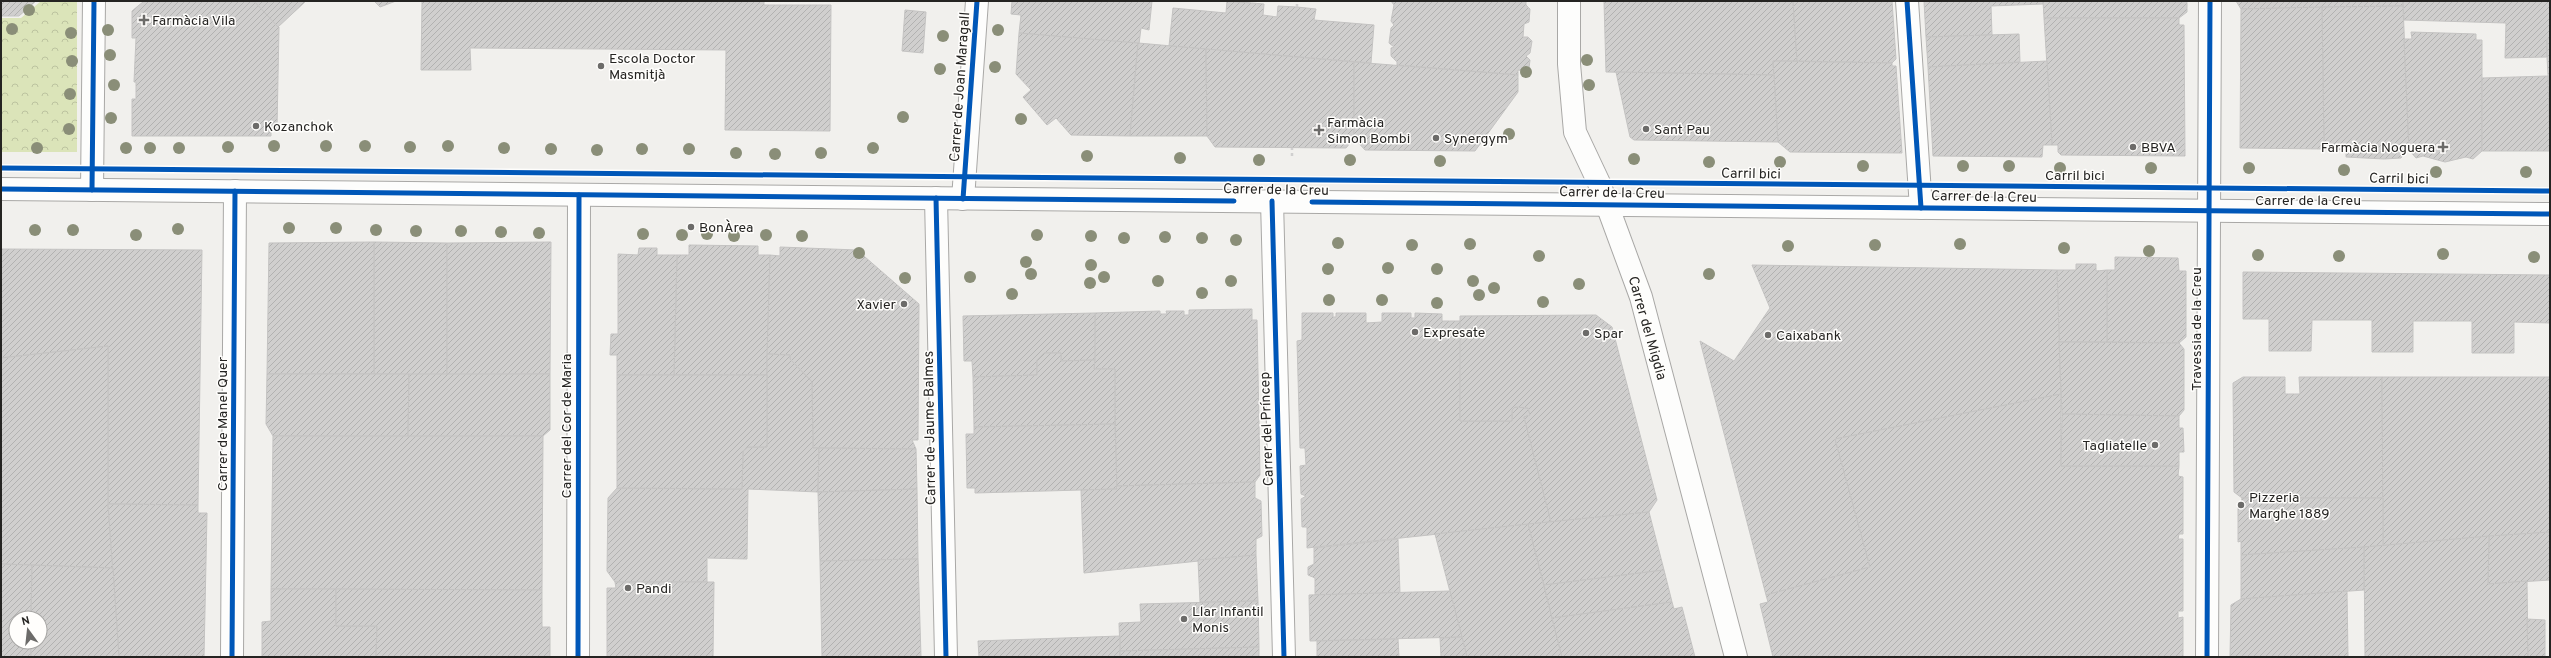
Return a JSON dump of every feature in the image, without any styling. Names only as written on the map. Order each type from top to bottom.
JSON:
[{"type":"street","points":[[92,190],[94,1]]},
{"type":"street","name":"Carrer de Joan Maragall","points":[[963,199],[977,1]]},
{"type":"street","name":"Carrer del Migdia","points":[[1569,1],[1569,64],[1576,132],[1607,204],[1641,296],[1736,657]]},
{"type":"street","points":[[1906,1],[1921,208]]},
{"type":"street","name":"Travessia de la Creu","points":[[2207,657],[2210,1]]},
{"type":"street","name":"Carrer de la Creu","points":[[1,189],[2550,214]]},
{"type":"street","name":"Carrer de Manel Quer","points":[[232,657],[235,191]]},
{"type":"street","name":"Carrer del Cor de Maria","points":[[578,657],[579,194]]},
{"type":"street","name":"Carrer de Jaume Balmes","points":[[936,198],[946,657]]},
{"type":"street","name":"Carrer del Príncep","points":[[1272,201],[1284,657]]},
{"type":"path","points":[[1297,1],[1297,7]]},
{"type":"path","points":[[1292,148],[1292,156]]},
{"type":"green space","points":[[41,1],[77,1],[77,152],[1,152],[1,18],[21,18]]},
{"type":"building","points":[[1,1],[36,1],[19,16],[1,16]]},
{"type":"building","points":[[144,1],[254,1],[279,27],[277,128],[271,128],[271,136],[132,136],[132,99],[136,99],[136,82],[134,82],[136,38],[132,38],[132,11]]},
{"type":"building","points":[[254,1],[306,1],[278,27]]},
{"type":"building","points":[[374,1],[396,1],[380,7]]},
{"type":"building","points":[[422,1],[764,1],[764,5],[831,5],[830,131],[725,130],[726,50],[470,48],[471,70],[421,70]]},
{"type":"building","points":[[1012,1],[1152,1],[1149,30],[1141,28],[1139,44],[1019,33],[1021,15],[1011,14]]},
{"type":"building","points":[[1227,1],[1264,4],[1263,15],[1277,17],[1278,6],[1297,7],[1316,9],[1314,20],[1374,25],[1371,63],[1169,46],[1173,8],[1226,13]]},
{"type":"building","points":[[1391,1],[1526,1],[1526,5],[1530,9],[1529,22],[1524,24],[1523,37],[1528,37],[1532,41],[1530,53],[1526,56],[1530,60],[1529,68],[1525,71],[1518,70],[1518,75],[1397,65],[1397,62],[1391,56],[1391,48],[1394,47],[1389,43],[1391,28],[1394,25],[1391,21],[1394,5]]},
{"type":"building","points":[[1604,1],[1793,1],[1797,61],[1773,61],[1774,75],[1606,72]]},
{"type":"building","points":[[1793,1],[1892,1],[1896,59],[1892,63],[1797,61]]},
{"type":"building","points":[[1924,1],[2043,1],[2043,4],[1991,6],[1992,35],[1926,37]]},
{"type":"building","points":[[2043,1],[2187,1],[2187,12],[2179,18],[2044,18]]},
{"type":"building","points":[[2236,1],[2403,1],[2403,6],[2241,9]]},
{"type":"building","points":[[2403,1],[2550,1],[2550,39],[2547,39],[2547,57],[2505,58],[2506,23],[2404,20]]},
{"type":"building","points":[[2403,6],[2409,150],[2406,150],[2401,158],[2384,159],[2346,157],[2346,150],[2324,149],[2322,7]]},
{"type":"building","points":[[2322,7],[2324,149],[2240,148],[2241,9]]},
{"type":"building","points":[[905,10],[926,12],[923,53],[902,51]]},
{"type":"building","points":[[2044,18],[2179,18],[2179,25],[2184,25],[2185,156],[2061,155],[2058,152],[2058,145],[2052,145]]},
{"type":"building","points":[[2411,32],[2476,34],[2476,40],[2482,40],[2482,151],[2473,159],[2466,157],[2445,162],[2423,156],[2416,158],[2409,150],[2404,39],[2412,39]]},
{"type":"building","points":[[1019,33],[1138,43],[1130,136],[1071,135],[1056,118],[1047,125],[1023,97],[1031,90],[1016,74]]},
{"type":"building","points":[[2019,34],[2020,62],[1928,67],[1926,37]]},
{"type":"building","points":[[2547,39],[2550,39],[2550,110],[2547,57]]},
{"type":"building","points":[[1138,43],[1206,49],[1207,136],[1130,136]]},
{"type":"building","points":[[1206,49],[1354,62],[1354,138],[1346,148],[1215,147],[1207,136]]},
{"type":"building","points":[[1773,61],[1892,63],[1892,66],[1896,66],[1902,153],[1790,152],[1778,142]]},
{"type":"building","points":[[2047,61],[2052,145],[2043,145],[2042,157],[1933,156],[1928,67]]},
{"type":"building","points":[[1354,62],[1518,75],[1518,92],[1475,151],[1365,150],[1354,138]]},
{"type":"building","points":[[1616,72],[1774,75],[1778,142],[1634,140],[1630,137]]},
{"type":"building","points":[[2548,76],[2550,151],[2482,151],[2482,78]]},
{"type":"building","points":[[374,242],[447,243],[447,375],[374,374]]},
{"type":"building","points":[[374,242],[374,374],[267,374],[269,243]]},
{"type":"building","points":[[551,242],[550,374],[447,375],[447,243]]},
{"type":"building","points":[[689,245],[758,246],[758,255],[770,255],[767,375],[674,375],[677,255],[689,255]]},
{"type":"building","points":[[780,247],[857,250],[919,304],[918,440],[912,440],[916,449],[813,448],[812,382],[790,359],[790,355],[767,354],[770,255],[780,256]]},
{"type":"building","points":[[639,248],[657,248],[657,255],[677,255],[674,375],[617,375],[617,355],[610,355],[611,334],[618,334],[618,254],[638,255]]},
{"type":"building","points":[[1,249],[202,250],[198,505],[108,504],[108,346],[1,358]]},
{"type":"building","points":[[2115,257],[2178,258],[2179,271],[2186,271],[2186,337],[2179,343],[2107,342],[2107,270],[2115,270]]},
{"type":"building","points":[[2076,264],[2096,264],[2096,271],[2107,270],[2107,342],[2059,342],[2057,270],[2076,270]]},
{"type":"building","points":[[1752,265],[2057,270],[2061,394],[1835,439],[1870,567],[1766,595],[1700,341],[1734,361],[1770,308]]},
{"type":"building","points":[[2243,272],[2550,275],[2550,323],[2514,322],[2514,353],[2472,353],[2472,321],[2413,321],[2413,352],[2372,352],[2372,320],[2312,320],[2311,351],[2269,351],[2269,319],[2243,319]]},
{"type":"building","points":[[1252,309],[1252,320],[1257,320],[1260,475],[1255,482],[1116,486],[1115,369],[1094,369],[1095,313],[1160,311],[1160,314],[1167,314],[1166,311],[1184,311],[1184,315],[1189,315],[1189,310]]},
{"type":"building","points":[[1095,313],[1095,360],[1061,361],[1061,353],[1044,353],[1037,360],[1037,375],[973,377],[972,361],[964,361],[963,316]]},
{"type":"building","points":[[1302,313],[1333,313],[1333,317],[1336,317],[1336,313],[1366,313],[1366,323],[1382,322],[1382,313],[1411,313],[1411,318],[1415,318],[1415,313],[1442,314],[1442,321],[1461,321],[1460,421],[1512,421],[1512,410],[1515,407],[1528,408],[1530,415],[1524,417],[1551,522],[1307,548],[1307,527],[1302,527],[1301,499],[1306,496],[1301,494],[1300,466],[1306,465],[1305,448],[1300,448],[1297,341],[1302,340]]},
{"type":"building","points":[[1596,315],[1612,327],[1657,500],[1649,512],[1551,522],[1524,417],[1530,415],[1528,408],[1515,407],[1512,410],[1512,421],[1460,421],[1460,316]]},
{"type":"building","points":[[2059,342],[2179,343],[2184,349],[2184,410],[2179,416],[2062,414]]},
{"type":"building","points":[[108,346],[108,506],[113,568],[1,564],[1,358]]},
{"type":"building","points":[[1044,353],[1061,353],[1061,361],[1095,360],[1094,369],[1115,369],[1115,424],[974,427],[973,377],[1037,375],[1037,360]]},
{"type":"building","points":[[767,354],[790,355],[790,359],[812,382],[813,448],[819,448],[818,492],[748,489],[747,559],[707,558],[707,582],[615,582],[607,571],[608,498],[617,488],[742,489],[743,451],[748,447],[767,447]]},
{"type":"building","points":[[267,374],[409,374],[408,437],[273,436],[266,424]]},
{"type":"building","points":[[409,374],[550,374],[550,430],[543,436],[408,437]]},
{"type":"building","points":[[617,375],[767,375],[767,447],[748,447],[743,451],[742,489],[617,488]]},
{"type":"building","points":[[2243,377],[2285,377],[2285,394],[2300,394],[2299,377],[2382,377],[2383,498],[2242,498],[2234,492],[2233,383]]},
{"type":"building","points":[[2382,377],[2550,377],[2550,532],[2383,546]]},
{"type":"building","points":[[2061,394],[2061,466],[2179,466],[2178,476],[2183,477],[2183,534],[2179,534],[2178,539],[2183,539],[2183,611],[2178,611],[2178,618],[2183,617],[2183,657],[1773,657],[1760,604],[1768,602],[1766,595],[1870,567],[1835,439]]},
{"type":"building","points":[[2062,414],[2179,416],[2179,428],[2183,428],[2184,452],[2179,452],[2179,466],[2061,466]]},
{"type":"building","points":[[1115,424],[1117,489],[975,493],[975,488],[967,488],[966,434],[974,434],[974,427]]},
{"type":"building","points":[[273,436],[543,436],[542,590],[271,589]]},
{"type":"building","points":[[819,448],[916,449],[917,489],[818,492]]},
{"type":"building","points":[[1255,482],[1255,498],[1261,501],[1262,536],[1256,539],[1256,555],[1084,573],[1081,490],[1117,489],[1116,486]]},
{"type":"building","points":[[917,489],[918,559],[820,561],[818,492]]},
{"type":"building","points":[[2242,498],[2383,498],[2383,546],[2241,555],[2241,541],[2238,542],[2238,505],[2241,505]]},
{"type":"building","points":[[108,504],[198,505],[198,513],[207,513],[204,657],[119,657]]},
{"type":"building","points":[[1649,512],[1664,570],[1544,585],[1528,524]]},
{"type":"building","points":[[1528,524],[1562,657],[1467,657],[1435,534]]},
{"type":"building","points":[[2550,532],[2550,580],[2488,584],[2489,536]]},
{"type":"building","points":[[2489,536],[2488,584],[2527,581],[2528,657],[2365,657],[2364,547]]},
{"type":"building","points":[[1398,539],[1400,593],[1315,595],[1315,578],[1308,575],[1308,567],[1314,564],[1314,548]]},
{"type":"building","points":[[2364,547],[2364,590],[2241,599],[2241,555]]},
{"type":"building","points":[[1256,555],[1258,601],[1200,602],[1198,560]]},
{"type":"building","points":[[918,559],[921,657],[822,657],[820,561]]},
{"type":"building","points":[[1,564],[32,565],[31,610],[8,610],[8,650],[31,650],[31,657],[1,657]]},
{"type":"building","points":[[32,565],[113,568],[119,657],[31,657],[31,650],[48,650],[48,610],[31,610]]},
{"type":"building","points":[[1664,570],[1672,602],[1552,618],[1544,585]]},
{"type":"building","points":[[615,582],[714,582],[713,657],[607,657],[607,588],[616,588]]},
{"type":"building","points":[[271,589],[336,589],[336,626],[377,626],[376,657],[262,657],[262,622],[271,621]]},
{"type":"building","points":[[336,589],[542,590],[542,627],[550,627],[550,657],[376,657],[377,626],[336,626]]},
{"type":"building","points":[[1450,591],[1462,637],[1310,641],[1309,595]]},
{"type":"building","points":[[2347,591],[2348,657],[2230,657],[2231,605],[2241,599]]},
{"type":"building","points":[[1258,601],[1259,647],[1120,651],[1119,623],[1141,622],[1140,604]]},
{"type":"building","points":[[1672,602],[1674,609],[1682,607],[1695,657],[1562,657],[1552,618]]},
{"type":"building","points":[[2527,619],[2545,620],[2545,657],[2528,657]]},
{"type":"building","points":[[1120,636],[1120,657],[979,657],[978,641]]},
{"type":"building","points":[[1462,637],[1467,657],[1441,657],[1440,638]]},
{"type":"building","points":[[1398,639],[1399,657],[1317,657],[1317,641]]},
{"type":"building","points":[[1259,647],[1259,657],[1120,657],[1120,651]]},
{"type":"cycle path","points":[[92,190],[94,1]]},
{"type":"cycle path","points":[[963,199],[977,1]]},
{"type":"cycle path","points":[[1907,1],[1921,208]]},
{"type":"cycle path","points":[[2207,657],[2210,1]]},
{"type":"cycle path","name":"Carril bici","points":[[1,168],[2550,191]]},
{"type":"cycle path","points":[[1,189],[1234,201]]},
{"type":"cycle path","points":[[232,657],[235,191]]},
{"type":"cycle path","points":[[578,657],[579,195]]},
{"type":"cycle path","points":[[936,198],[946,657]]},
{"type":"cycle path","points":[[1272,201],[1284,657]]},
{"type":"cycle path","points":[[1312,202],[2550,214]]},
{"type":"place","name":"Farmàcia Vila","points":[[144,20]]},
{"type":"place","name":"Escola Doctor Masmitjà","points":[[601,66]]},
{"type":"place","name":"Kozanchok","points":[[256,126]]},
{"type":"place","name":"Sant Pau","points":[[1646,129]]},
{"type":"place","name":"Farmàcia Simon Bombi","points":[[1319,130]]},
{"type":"place","name":"Synergym","points":[[1436,138]]},
{"type":"place","name":"BBVA","points":[[2133,147]]},
{"type":"place","name":"Farmàcia Noguera","points":[[2443,147]]},
{"type":"place","name":"BonÀrea","points":[[691,227]]},
{"type":"place","name":"Xavier","points":[[904,304]]},
{"type":"place","name":"Expresate","points":[[1415,332]]},
{"type":"place","name":"Spar","points":[[1586,333]]},
{"type":"place","name":"Caixabank","points":[[1768,335]]},
{"type":"place","name":"Tagliatelle","points":[[2155,445]]},
{"type":"place","name":"Pizzeria Marghe 1889","points":[[2241,505]]},
{"type":"place","name":"Pandi","points":[[628,588]]},
{"type":"place","name":"Llar Infantil Monis","points":[[1184,619]]}]
